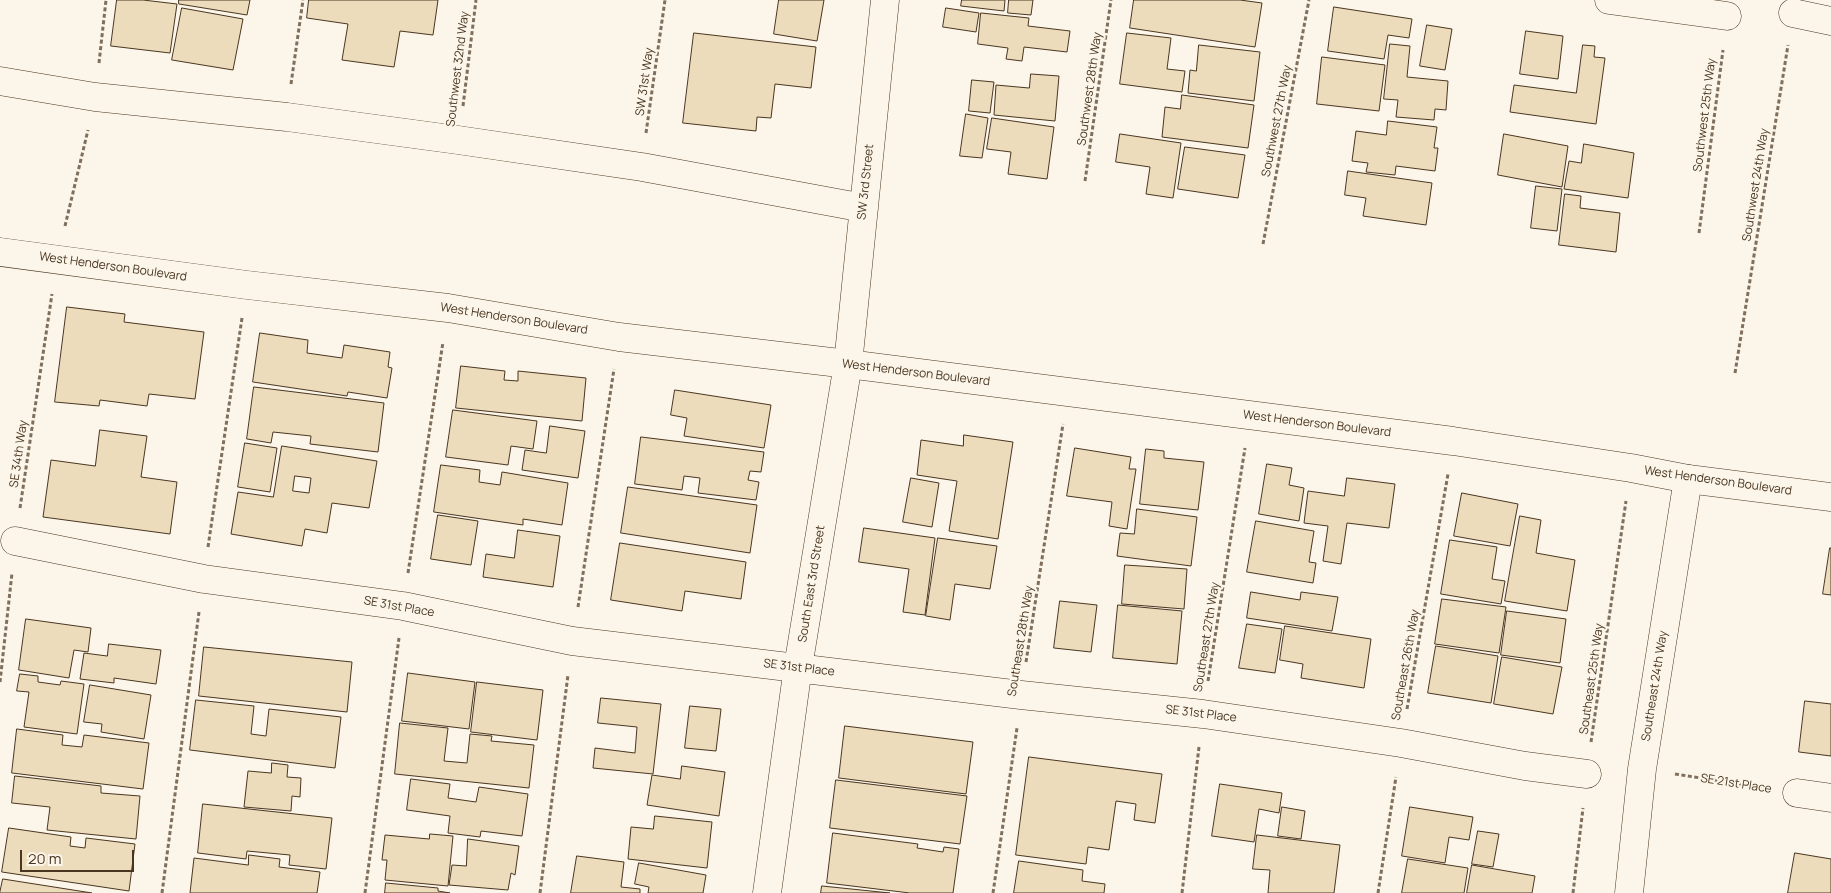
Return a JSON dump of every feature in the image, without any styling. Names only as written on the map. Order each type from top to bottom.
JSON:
[{"type":"street","name":"SW 3rd Street","points":[[848,364],[885,0]]},
{"type":"street","points":[[1609,0],[1727,16]]},
{"type":"street","points":[[1794,13],[1831,21]]},
{"type":"street","points":[[0,81],[96,97],[286,117],[642,167],[864,208]]},
{"type":"street","name":"West Henderson Boulevard","points":[[0,252],[247,285],[448,308],[619,337],[848,364],[1454,441],[1631,468],[1688,479],[1831,497]]},
{"type":"street","name":"South East 3rd Street","points":[[767,893],[798,667],[848,364]]},
{"type":"street","name":"Southeast 24th Way","points":[[1629,893],[1642,769],[1688,479]]},
{"type":"street","name":"SE 31st Place","points":[[15,541],[204,579],[403,606],[572,641],[1022,695],[1203,714],[1401,743],[1525,766],[1587,774]]},
{"type":"street","points":[[1797,793],[1831,798]]},
{"type":"path","points":[[286,117],[303,0]]},
{"type":"path","name":"Southwest 32nd Way","points":[[458,140],[476,0]]},
{"type":"path","name":"SW 31st Way","points":[[642,167],[665,0]]},
{"type":"path","name":"Southwest 28th Way","points":[[1085,181],[1112,0]]},
{"type":"path","name":"Southwest 27th Way","points":[[1263,244],[1309,0]]},
{"type":"path","name":"Southwest 24th Way","points":[[1735,373],[1794,13]]},
{"type":"path","name":"Southwest 25th Way","points":[[1699,233],[1727,16]]},
{"type":"path","name":"SE 34th Way","points":[[0,682],[15,541],[57,259]]},
{"type":"path","name":"Southeast 28th Way","points":[[993,893],[1068,393]]},
{"type":"path","name":"Southeast 27th Way","points":[[1182,893],[1203,714],[1250,415]]},
{"type":"path","name":"Southeast 26th Way","points":[[1378,893],[1401,743],[1454,441]]},
{"type":"path","name":"Southeast 25th Way","points":[[1573,893],[1587,774],[1631,468]]},
{"type":"path","name":"SE 21st Place","points":[[1642,769],[1797,793]]},
{"type":"building","points":[[117,0],[143,0],[177,4],[170,53],[111,46]]},
{"type":"building","points":[[179,0],[250,0],[247,15],[179,4]]},
{"type":"building","points":[[309,0],[438,0],[433,35],[400,31],[394,67],[342,60],[348,24],[307,18]]},
{"type":"building","points":[[779,0],[824,0],[817,41],[774,34]]},
{"type":"building","points":[[962,0],[1005,0],[1004,11],[961,6]]},
{"type":"building","points":[[1009,0],[1033,0],[1031,15],[1008,13]]},
{"type":"building","points":[[1134,0],[1240,0],[1262,3],[1255,47],[1130,28]]},
{"type":"building","points":[[1334,7],[1412,19],[1409,38],[1388,35],[1384,59],[1328,51]]},
{"type":"building","points":[[182,8],[243,19],[233,70],[172,60]]},
{"type":"building","points":[[946,8],[979,13],[976,32],[943,27]]},
{"type":"building","points":[[981,13],[1029,18],[1028,26],[1070,31],[1067,52],[1024,47],[1022,61],[1006,59],[1008,48],[978,44]]},
{"type":"building","points":[[1427,25],[1452,29],[1445,70],[1420,66]]},
{"type":"building","points":[[1526,31],[1563,36],[1558,79],[1520,74]]},
{"type":"building","points":[[694,33],[816,47],[811,88],[775,84],[771,118],[757,117],[756,131],[683,123]]},
{"type":"building","points":[[1127,33],[1171,38],[1167,69],[1185,71],[1182,92],[1120,84]]},
{"type":"building","points":[[1390,44],[1410,46],[1407,77],[1448,81],[1446,110],[1435,109],[1434,120],[1396,117],[1398,100],[1384,99]]},
{"type":"building","points":[[1199,45],[1260,52],[1254,101],[1188,93],[1190,70],[1196,71]]},
{"type":"building","points":[[1583,45],[1595,46],[1594,57],[1605,58],[1596,124],[1510,112],[1514,85],[1576,93]]},
{"type":"building","points":[[1322,57],[1385,65],[1379,111],[1317,104]]},
{"type":"building","points":[[1031,74],[1059,76],[1055,121],[994,115],[996,85],[1029,88]]},
{"type":"building","points":[[972,80],[994,82],[990,113],[969,111]]},
{"type":"building","points":[[1182,95],[1254,105],[1248,148],[1162,137],[1165,107],[1180,109]]},
{"type":"building","points":[[966,114],[988,118],[982,158],[960,156]]},
{"type":"building","points":[[992,118],[1054,127],[1047,179],[1008,174],[1011,152],[987,149]]},
{"type":"building","points":[[1388,121],[1437,127],[1434,148],[1438,148],[1435,171],[1396,166],[1395,175],[1366,172],[1368,163],[1352,161],[1356,131],[1386,135]]},
{"type":"building","points":[[1120,134],[1181,143],[1173,198],[1146,194],[1150,167],[1116,162]]},
{"type":"building","points":[[1504,134],[1568,146],[1562,187],[1498,175]]},
{"type":"building","points":[[1584,144],[1634,153],[1628,198],[1564,189],[1569,161],[1581,163]]},
{"type":"building","points":[[1185,147],[1245,155],[1238,198],[1178,189]]},
{"type":"building","points":[[1348,171],[1432,183],[1426,225],[1363,216],[1366,198],[1345,195]]},
{"type":"building","points":[[1536,186],[1562,189],[1557,231],[1531,228]]},
{"type":"building","points":[[1565,194],[1581,196],[1580,208],[1620,213],[1616,252],[1559,245]]},
{"type":"building","points":[[67,307],[125,314],[124,322],[204,332],[195,399],[149,394],[147,406],[100,400],[99,406],[55,402]]},
{"type":"building","points":[[260,333],[308,340],[307,353],[342,358],[344,345],[390,352],[388,367],[392,368],[387,398],[348,392],[347,396],[253,382]]},
{"type":"building","points":[[461,366],[505,371],[504,380],[518,381],[518,371],[586,378],[582,421],[456,408]]},
{"type":"building","points":[[254,387],[384,403],[378,452],[310,444],[311,436],[273,432],[271,443],[247,439]]},
{"type":"building","points":[[675,390],[771,405],[764,448],[684,436],[687,418],[671,415]]},
{"type":"building","points":[[453,410],[537,421],[533,449],[511,446],[508,465],[446,457]]},
{"type":"building","points":[[550,426],[585,431],[578,478],[522,470],[525,450],[546,453]]},
{"type":"building","points":[[100,430],[147,436],[141,477],[177,482],[170,534],[43,517],[51,460],[95,466]]},
{"type":"building","points":[[964,435],[1013,442],[998,539],[949,531],[957,481],[917,475],[921,440],[963,446]]},
{"type":"building","points":[[641,437],[764,452],[761,472],[750,471],[748,480],[759,482],[756,500],[698,493],[700,478],[684,476],[682,490],[635,484]]},
{"type":"building","points":[[245,443],[277,448],[270,492],[238,487]]},
{"type":"building","points":[[282,446],[377,461],[369,508],[332,503],[327,533],[305,529],[302,546],[231,534],[238,492],[273,497]],"holes":[[[295,476],[311,478],[309,493],[293,491]]]},
{"type":"building","points":[[1075,448],[1131,457],[1129,469],[1136,469],[1127,529],[1109,526],[1112,502],[1067,496]]},
{"type":"building","points":[[1146,449],[1164,451],[1164,458],[1204,462],[1198,510],[1140,504]]},
{"type":"building","points":[[1267,464],[1292,468],[1289,485],[1304,488],[1299,521],[1259,514]]},
{"type":"building","points":[[441,465],[480,470],[479,482],[500,485],[502,472],[568,483],[562,525],[523,519],[523,525],[434,512]]},
{"type":"building","points":[[911,478],[939,483],[932,527],[903,522]]},
{"type":"building","points":[[1347,478],[1395,484],[1389,528],[1347,523],[1341,564],[1323,561],[1328,526],[1304,523],[1308,491],[1344,496]]},
{"type":"building","points":[[628,487],[757,505],[750,553],[621,533]]},
{"type":"building","points":[[1462,493],[1518,504],[1510,546],[1454,536]]},
{"type":"building","points":[[1137,509],[1197,517],[1191,566],[1117,556],[1120,533],[1134,534]]},
{"type":"building","points":[[438,515],[478,521],[471,565],[431,559]]},
{"type":"building","points":[[1520,516],[1541,520],[1536,553],[1575,560],[1567,611],[1505,601]]},
{"type":"building","points":[[1256,521],[1314,531],[1309,562],[1316,563],[1313,583],[1247,572]]},
{"type":"building","points":[[864,528],[935,538],[925,615],[903,612],[909,569],[859,562]]},
{"type":"building","points":[[518,530],[560,536],[553,587],[483,577],[486,554],[514,558]]},
{"type":"building","points":[[938,538],[997,546],[990,589],[955,584],[950,620],[926,616]]},
{"type":"building","points":[[1450,540],[1497,547],[1492,579],[1505,581],[1501,604],[1441,594]]},
{"type":"building","points":[[620,543],[746,562],[741,599],[685,591],[682,611],[611,600]]},
{"type":"building","points":[[1831,548],[1831,595],[1823,594]]},
{"type":"building","points":[[1125,565],[1187,569],[1184,609],[1122,604]]},
{"type":"building","points":[[1251,592],[1300,600],[1301,592],[1338,597],[1332,631],[1247,618]]},
{"type":"building","points":[[1442,599],[1506,607],[1499,653],[1435,644]]},
{"type":"building","points":[[1060,601],[1097,605],[1091,652],[1054,648]]},
{"type":"building","points":[[1118,605],[1182,611],[1177,664],[1113,658]]},
{"type":"building","points":[[1507,611],[1566,619],[1560,663],[1501,655]]},
{"type":"building","points":[[26,619],[91,628],[88,652],[74,650],[69,678],[19,670]]},
{"type":"building","points":[[1247,624],[1282,629],[1275,673],[1239,668]]},
{"type":"building","points":[[1285,626],[1371,639],[1364,688],[1301,678],[1303,664],[1280,660]]},
{"type":"building","points":[[109,644],[161,650],[156,684],[114,678],[114,683],[80,679],[84,653],[107,656]]},
{"type":"building","points":[[1436,646],[1498,656],[1491,703],[1428,693]]},
{"type":"building","points":[[204,647],[352,662],[347,712],[199,696]]},
{"type":"building","points":[[1502,657],[1562,667],[1553,714],[1494,704]]},
{"type":"building","points":[[408,673],[475,682],[469,729],[402,721]]},
{"type":"building","points":[[20,674],[38,676],[38,682],[60,685],[61,681],[84,684],[77,734],[24,727],[29,692],[17,691]]},
{"type":"building","points":[[477,682],[543,690],[537,740],[471,732]]},
{"type":"building","points":[[90,685],[151,695],[144,739],[101,732],[102,724],[84,722]]},
{"type":"building","points":[[601,698],[661,704],[653,774],[593,768],[595,748],[635,753],[637,727],[598,723]]},
{"type":"building","points":[[196,700],[254,706],[251,734],[266,736],[269,709],[341,717],[335,768],[190,750]]},
{"type":"building","points":[[1805,701],[1831,704],[1831,756],[1799,752]]},
{"type":"building","points":[[690,706],[721,709],[716,751],[685,748]]},
{"type":"building","points":[[400,723],[448,728],[444,761],[467,763],[470,734],[492,736],[491,741],[534,745],[529,788],[395,774]]},
{"type":"building","points":[[845,726],[973,742],[966,794],[839,778]]},
{"type":"building","points":[[17,729],[63,735],[62,745],[82,747],[84,735],[149,743],[143,789],[12,773]]},
{"type":"building","points":[[1029,757],[1162,774],[1155,823],[1134,820],[1136,804],[1116,801],[1109,850],[1088,847],[1086,864],[1016,855]]},
{"type":"building","points":[[272,763],[288,765],[287,777],[301,778],[300,797],[292,796],[291,811],[244,807],[248,771],[271,773]]},
{"type":"building","points":[[682,766],[725,772],[719,816],[647,805],[652,775],[680,779]]},
{"type":"building","points":[[15,776],[101,786],[101,793],[140,796],[136,839],[47,830],[50,807],[12,803]]},
{"type":"building","points":[[411,779],[450,784],[448,798],[476,802],[479,787],[528,794],[522,836],[481,831],[480,837],[448,833],[450,816],[407,810]]},
{"type":"building","points":[[836,780],[967,796],[960,844],[830,828]]},
{"type":"building","points":[[1220,784],[1282,793],[1279,813],[1259,809],[1254,842],[1212,836]]},
{"type":"building","points":[[203,804],[332,818],[326,869],[289,865],[290,855],[247,851],[246,859],[198,853]]},
{"type":"building","points":[[1282,807],[1305,811],[1301,839],[1278,836]]},
{"type":"building","points":[[1410,807],[1473,817],[1469,840],[1449,837],[1445,863],[1402,856]]},
{"type":"building","points":[[655,816],[712,822],[707,868],[628,859],[631,827],[653,829]]},
{"type":"building","points":[[9,828],[71,837],[70,846],[85,848],[86,838],[135,844],[129,891],[2,872]]},
{"type":"building","points":[[1478,831],[1499,834],[1493,867],[1472,864]]},
{"type":"building","points":[[833,833],[918,844],[917,848],[943,852],[944,847],[959,849],[953,893],[910,893],[827,883]]},
{"type":"building","points":[[430,834],[453,836],[448,886],[385,880],[387,860],[382,860],[385,835],[429,839]]},
{"type":"building","points":[[1257,835],[1340,845],[1334,893],[1268,893],[1270,870],[1253,869]]},
{"type":"building","points":[[468,839],[519,846],[515,875],[511,873],[508,890],[449,885],[452,865],[466,866]]},
{"type":"building","points":[[1795,853],[1831,859],[1831,893],[1788,893]]},
{"type":"building","points":[[249,855],[280,859],[279,867],[320,872],[317,893],[190,893],[194,858],[248,865]]},
{"type":"building","points":[[577,856],[624,862],[621,887],[640,889],[640,893],[571,893]]},
{"type":"building","points":[[1408,859],[1468,868],[1464,893],[1402,893]]},
{"type":"building","points":[[1019,861],[1083,870],[1082,881],[1105,884],[1104,893],[1014,893]]},
{"type":"building","points":[[639,863],[706,875],[703,893],[648,893],[649,887],[635,884]]},
{"type":"building","points":[[1472,865],[1535,876],[1532,893],[1467,893]]},
{"type":"building","points":[[3,879],[92,893],[0,893]]},
{"type":"building","points":[[386,883],[438,888],[438,891],[450,893],[385,893]]},
{"type":"building","points":[[822,886],[890,893],[821,893]]}]
